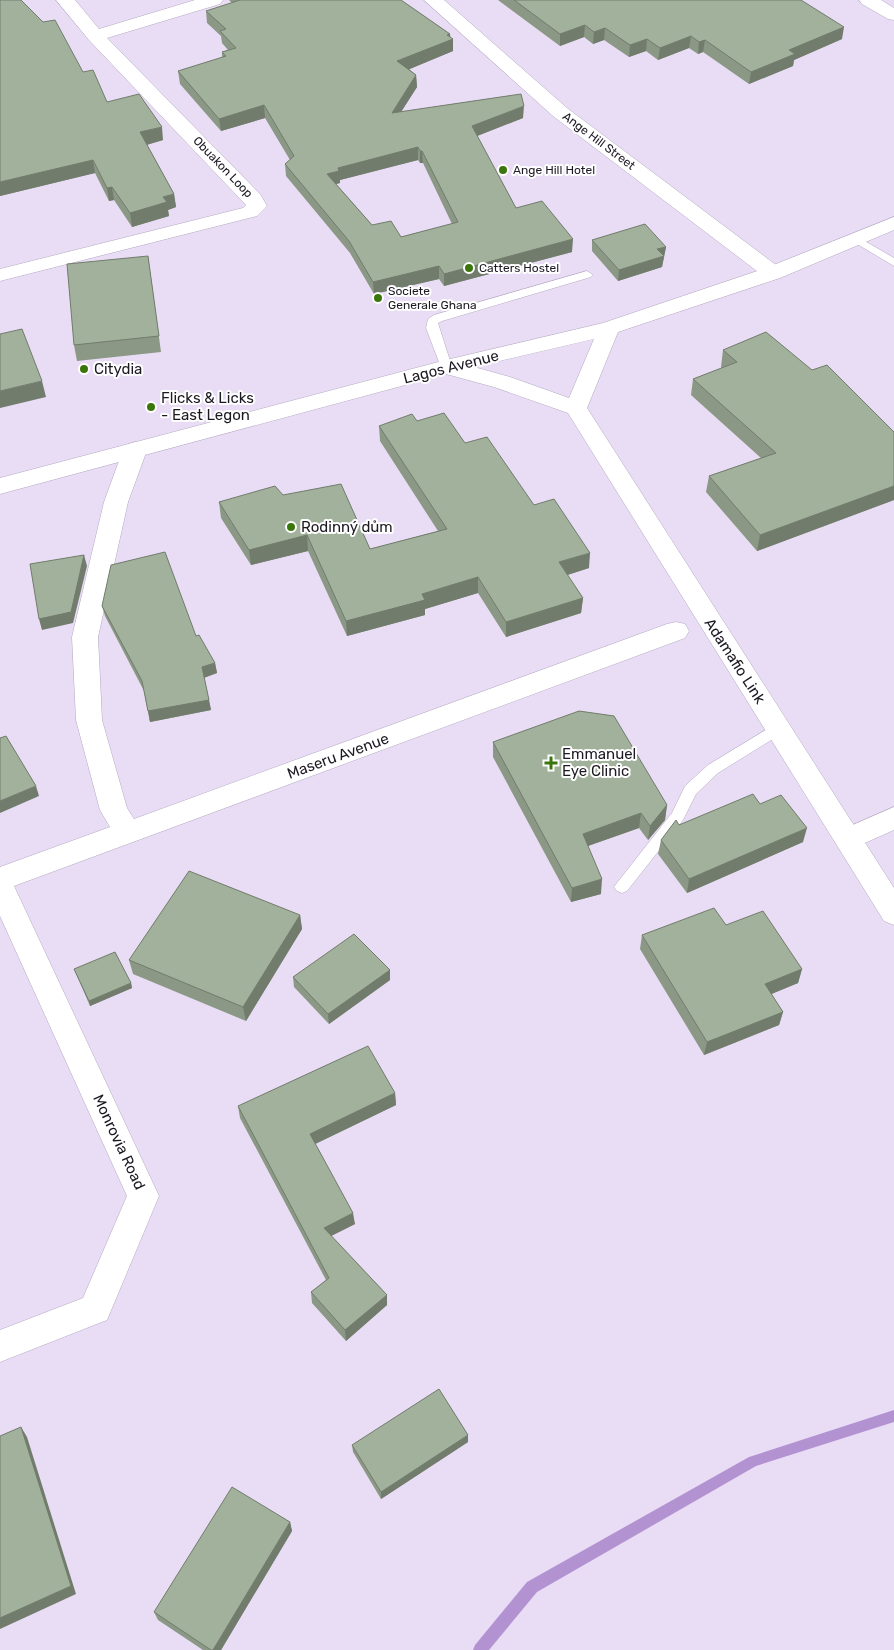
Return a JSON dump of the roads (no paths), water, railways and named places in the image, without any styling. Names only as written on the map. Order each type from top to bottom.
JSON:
[{"type":"street","name":"Obuakon Loop","points":[[0,275],[250,212],[257,206],[253,198],[95,36],[65,0]]},
{"type":"street","points":[[95,36],[187,4],[214,0]]},
{"type":"street","name":"Ange Hill Street","points":[[433,0],[560,112],[773,273]]},
{"type":"street","points":[[868,0],[894,15]]},
{"type":"street","name":"Lagos Avenue","points":[[0,486],[446,367],[609,328],[773,273],[894,224]]},
{"type":"street","points":[[446,367],[502,382],[576,408],[609,328]]},
{"type":"street","name":"Adamafio Link","points":[[576,408],[894,913]]},
{"type":"street","points":[[128,833],[114,810],[89,720],[85,637],[116,502],[135,450]]},
{"type":"street","name":"Maseru Avenue","points":[[0,880],[676,632]]},
{"type":"street","points":[[849,840],[894,818]]},
{"type":"street","name":"Monrovia Road","points":[[0,885],[143,1196],[95,1309],[0,1346]]},
{"type":"lane","points":[[856,239],[894,263]]},
{"type":"lane","points":[[446,367],[432,328],[432,322],[438,318],[587,275]]},
{"type":"lane","points":[[622,887],[678,816],[690,790],[713,769],[779,728]]},
{"type":"waterway","points":[[480,1650],[532,1587],[753,1461],[894,1416]]},
{"type":"place","name":"Ange Hill Hotel","points":[[503,170]]},
{"type":"place","name":"Catters Hostel","points":[[469,268]]},
{"type":"place","name":"Societe Generale Ghana","points":[[378,298]]},
{"type":"place","name":"Citydia","points":[[84,369]]},
{"type":"place","name":"Flicks & Licks - East Legon","points":[[151,407]]},
{"type":"place","name":"Rodinný dům","points":[[291,527]]},
{"type":"place","name":"Emmanuel Eye Clinic","points":[[551,763]]}]
